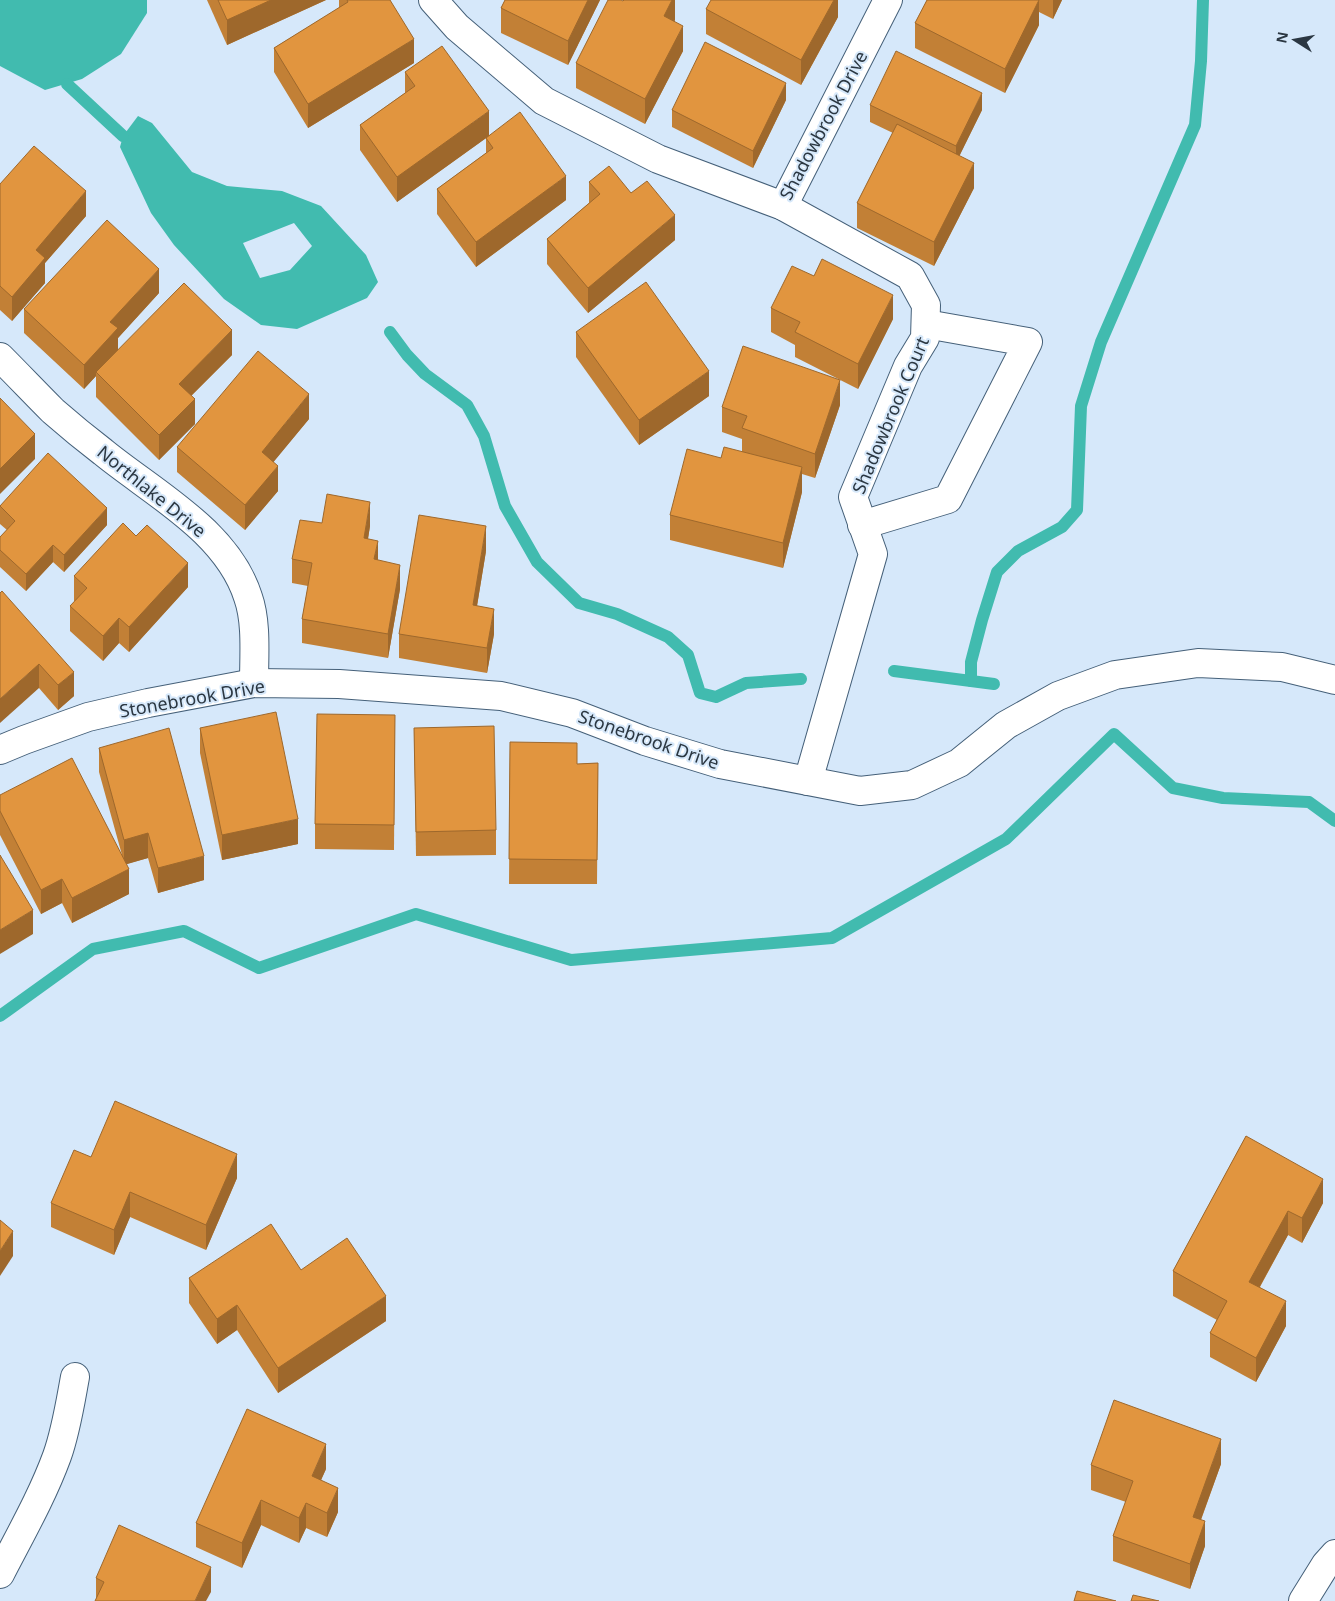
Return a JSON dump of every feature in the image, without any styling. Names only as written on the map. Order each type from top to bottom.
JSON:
[{"type":"street","name":"Shadowbrook Drive","points":[[433,0],[457,27],[544,102],[658,160],[783,206],[888,0]]},
{"type":"street","name":"Shadowbrook Court","points":[[783,206],[910,276],[926,305],[925,338],[908,366],[853,497],[873,554],[808,781]]},
{"type":"street","points":[[862,525],[948,499],[1028,342],[926,324]]},
{"type":"street","name":"Northlake Drive","points":[[0,357],[54,412],[104,453],[192,519],[222,550],[239,575],[249,598],[254,634],[254,683]]},
{"type":"street","name":"Stonebrook Drive","points":[[0,750],[88,717],[148,703],[254,683],[339,684],[501,696],[572,713],[644,741],[720,764],[860,791],[912,785],[959,763],[1006,725],[1058,696],[1115,675],[1198,663],[1282,667],[1335,680]]},
{"type":"street","points":[[0,1574],[44,1491],[58,1454],[68,1416],[75,1377]]},
{"type":"street","points":[[1303,1601],[1326,1564],[1335,1554]]},
{"type":"shaded area","points":[[0,0],[147,0],[147,13],[121,54],[82,79],[45,90],[0,66]]},
{"type":"shaded area","points":[[138,116],[152,123],[192,172],[227,186],[282,191],[321,206],[366,255],[378,282],[367,298],[297,329],[261,325],[224,299],[174,245],[151,213],[120,147],[123,136]],"holes":[[[294,223],[312,246],[290,270],[260,278],[243,243]]]},
{"type":"building","points":[[218,0],[271,0],[227,20]]},
{"type":"building","points":[[347,0],[390,0],[414,39],[308,104],[274,48],[348,2]]},
{"type":"building","points":[[505,0],[588,0],[568,41],[501,8]]},
{"type":"building","points":[[608,0],[672,0],[664,16],[683,26],[645,99],[576,63]]},
{"type":"building","points":[[711,0],[834,0],[801,60],[706,9]]},
{"type":"building","points":[[927,0],[1039,0],[1005,69],[915,23]]},
{"type":"building","points":[[705,42],[786,83],[753,151],[672,110]]},
{"type":"building","points":[[442,46],[489,111],[397,177],[360,125],[415,86],[405,72]]},
{"type":"building","points":[[896,51],[982,93],[956,146],[870,105]]},
{"type":"building","points":[[520,112],[566,176],[476,242],[437,189],[493,148],[486,138]]},
{"type":"building","points":[[897,124],[974,163],[934,242],[857,203]]},
{"type":"building","points":[[34,146],[86,191],[36,250],[45,258],[12,297],[0,286],[0,184]]},
{"type":"building","points":[[609,166],[631,193],[647,181],[675,215],[588,288],[547,239],[600,194],[589,182]]},
{"type":"building","points":[[107,220],[159,269],[110,322],[118,328],[84,365],[24,309]]},
{"type":"building","points":[[822,259],[893,295],[858,364],[795,332],[800,322],[771,308],[792,266],[814,276]]},
{"type":"building","points":[[646,282],[709,371],[639,420],[576,332]]},
{"type":"building","points":[[184,283],[232,330],[179,384],[195,399],[159,435],[96,372]]},
{"type":"building","points":[[743,346],[840,380],[815,454],[742,428],[747,416],[722,407]]},
{"type":"building","points":[[258,351],[309,394],[262,452],[278,466],[245,505],[177,447]]},
{"type":"building","points":[[0,398],[35,434],[0,469]]},
{"type":"building","points":[[724,447],[802,467],[783,543],[670,515],[687,449],[721,458]]},
{"type":"building","points":[[48,453],[107,508],[64,555],[53,545],[26,574],[0,550],[0,537],[15,521],[0,506]]},
{"type":"building","points":[[327,494],[370,502],[364,538],[378,541],[374,559],[400,565],[388,634],[302,619],[312,563],[292,559],[300,520],[322,523]]},
{"type":"building","points":[[419,515],[486,526],[473,605],[494,609],[487,648],[399,634]]},
{"type":"building","points":[[123,523],[136,536],[147,525],[188,563],[129,627],[119,618],[103,636],[70,606],[87,588],[74,576]]},
{"type":"building","points":[[2,591],[74,672],[58,685],[39,664],[0,699],[0,593]]},
{"type":"building","points":[[276,712],[298,819],[222,835],[200,728]]},
{"type":"building","points":[[317,714],[395,715],[394,825],[315,824]]},
{"type":"building","points":[[494,726],[496,830],[416,832],[414,728]]},
{"type":"building","points":[[169,728],[204,856],[158,868],[148,833],[124,840],[99,748]]},
{"type":"building","points":[[510,742],[577,743],[577,764],[598,763],[597,860],[509,859]]},
{"type":"building","points":[[72,758],[129,869],[72,898],[62,879],[41,890],[0,811],[0,795]]},
{"type":"building","points":[[0,855],[33,910],[0,930]]},
{"type":"building","points":[[115,1101],[237,1154],[206,1225],[130,1192],[114,1230],[51,1203],[74,1150],[91,1157]]},
{"type":"building","points":[[1246,1136],[1323,1179],[1302,1218],[1288,1211],[1249,1282],[1286,1301],[1256,1358],[1210,1333],[1227,1301],[1173,1271]]},
{"type":"building","points":[[0,1220],[13,1231],[0,1251]]},
{"type":"building","points":[[271,1224],[301,1270],[347,1238],[386,1296],[278,1368],[237,1305],[217,1319],[189,1278]]},
{"type":"building","points":[[1114,1400],[1221,1439],[1193,1517],[1205,1521],[1190,1564],[1113,1536],[1133,1481],[1091,1465]]},
{"type":"building","points":[[247,1409],[326,1444],[312,1476],[338,1488],[327,1513],[306,1503],[299,1518],[261,1500],[242,1543],[196,1523]]},
{"type":"building","points":[[119,1525],[211,1567],[195,1601],[95,1601],[104,1582],[96,1578]]},
{"type":"building","points":[[1077,1591],[1116,1601],[1074,1601]]},
{"type":"building","points":[[1133,1595],[1159,1601],[1131,1601]]},
{"type":"waterway","points":[[971,681],[971,662],[997,572],[1018,551],[1062,527],[1077,510],[1081,406],[1101,342],[1195,125],[1201,61],[1203,0]]},
{"type":"waterway","points":[[67,84],[123,136]]},
{"type":"waterway","points":[[390,332],[407,355],[425,374],[467,405],[484,436],[505,506],[537,562],[579,603],[617,614],[668,637],[688,655],[700,693],[716,697],[746,683],[801,679]]},
{"type":"waterway","points":[[894,671],[994,684]]},
{"type":"waterway","points":[[0,1016],[93,949],[184,931],[259,968],[416,914],[571,960],[832,938],[1006,839],[1114,734],[1173,788],[1223,798],[1309,802],[1335,821]]}]
